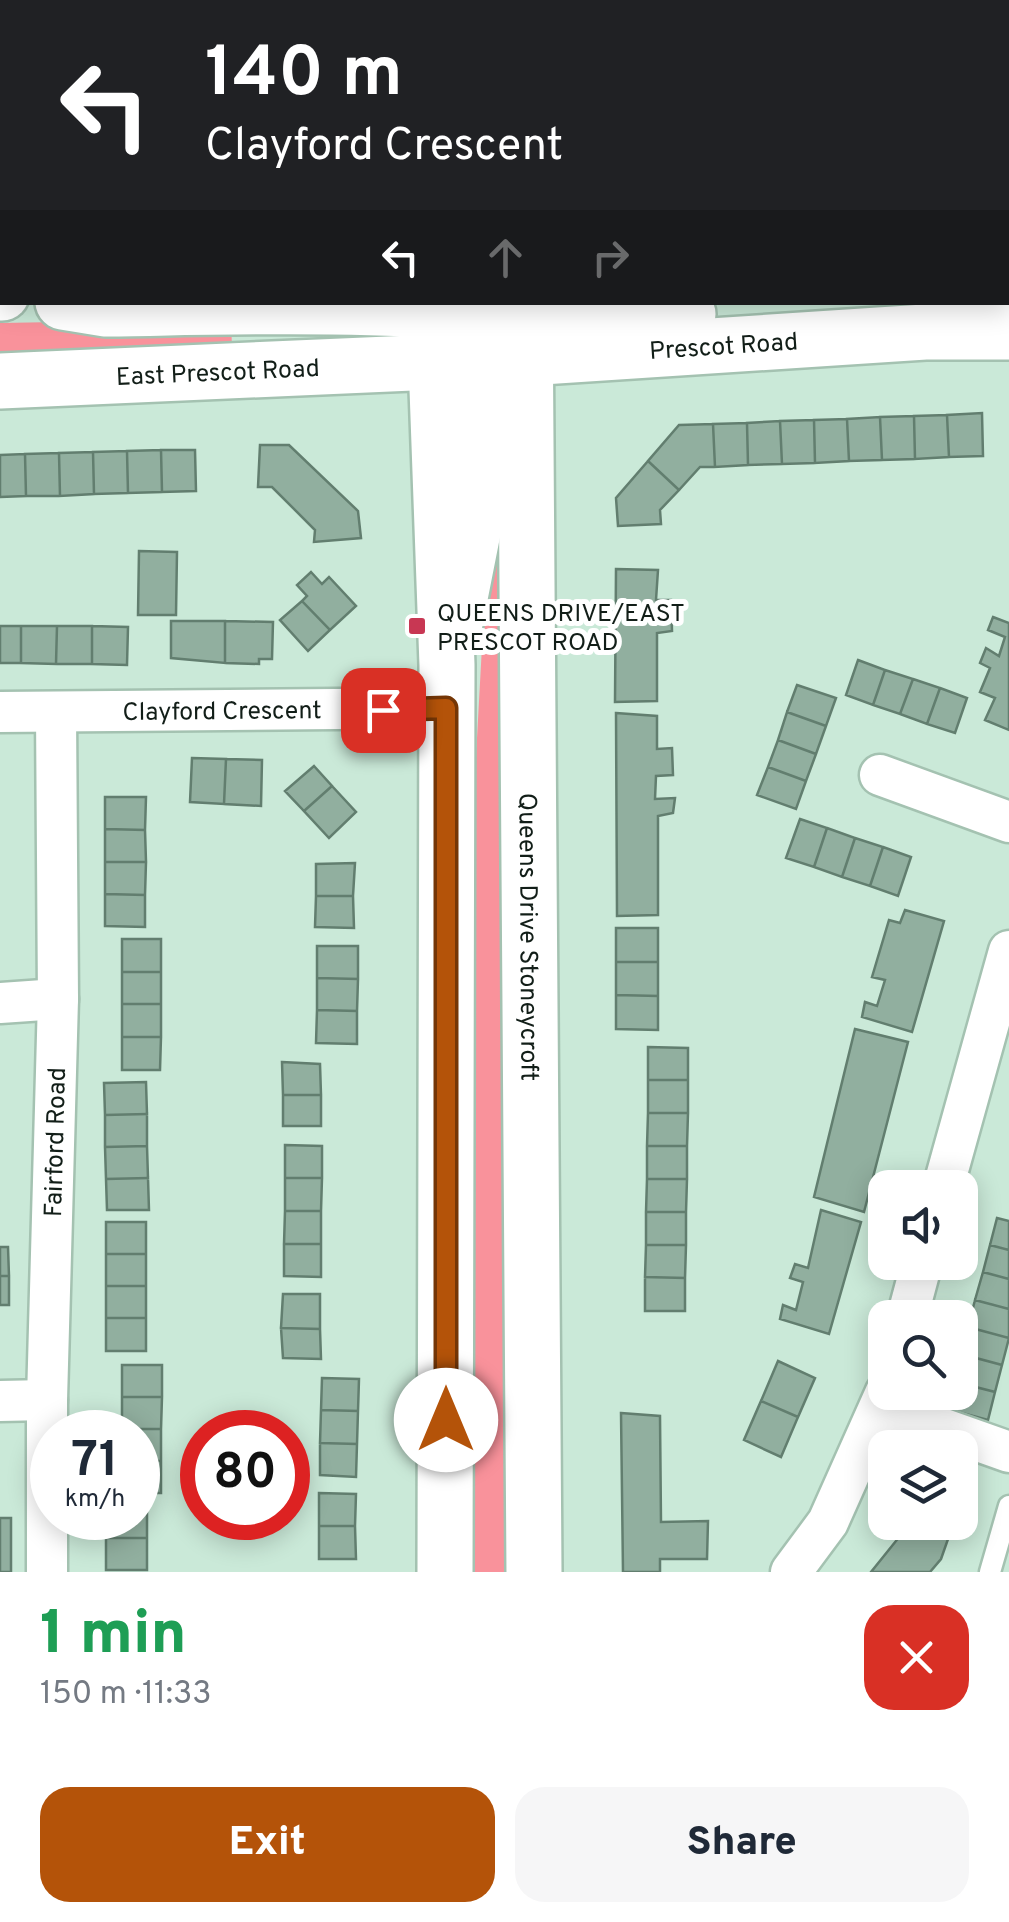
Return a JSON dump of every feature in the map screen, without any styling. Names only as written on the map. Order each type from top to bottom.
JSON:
[{"type":"main road","points":[[81,305],[106,309],[484,320],[446,686],[445,1572]]},
{"type":"main road","name":"Prescot Road","points":[[484,320],[1009,332]]},
{"type":"main road","name":"East Prescot Road","points":[[0,381],[484,320]]},
{"type":"main road","name":"Queens Drive Stoneycroft","points":[[484,320],[534,1572]]},
{"type":"street","name":"Clayford Crescent","points":[[0,712],[56,712],[446,686]]},
{"type":"street","name":"Fairford Road","points":[[47,1572],[47,1400],[58,998],[56,712]]},
{"type":"street","points":[[880,774],[1009,822]]},
{"type":"street","points":[[948,1170],[1009,951]]},
{"type":"street","points":[[0,1002],[58,998]]},
{"type":"street","points":[[0,1401],[47,1400]]},
{"type":"street","points":[[791,1572],[828,1522],[879,1410]]},
{"type":"street","points":[[908,1410],[1009,1452]]},
{"type":"lane","points":[[990,1572],[1009,1506]]},
{"type":"shaded area","points":[[231,319],[232,348],[0,358],[0,323]]},
{"type":"shaded area","points":[[488,536],[503,542],[505,1572],[462,1572],[472,830]]},
{"type":"building","points":[[982,413],[983,456],[949,457],[947,415]]},
{"type":"building","points":[[947,415],[949,457],[915,459],[914,416]]},
{"type":"building","points":[[914,416],[915,459],[882,460],[880,417]]},
{"type":"building","points":[[880,417],[882,460],[849,461],[847,419]]},
{"type":"building","points":[[847,419],[849,461],[815,463],[814,420]]},
{"type":"building","points":[[814,420],[815,463],[782,464],[780,421]]},
{"type":"building","points":[[780,421],[782,464],[748,465],[747,423]]},
{"type":"building","points":[[747,423],[748,465],[715,467],[713,424]]},
{"type":"building","points":[[713,424],[715,467],[700,467],[679,490],[648,461],[679,425]]},
{"type":"building","points":[[260,445],[289,445],[358,511],[361,538],[314,542],[315,530],[272,487],[258,487]]},
{"type":"building","points":[[161,450],[195,450],[196,491],[162,492]]},
{"type":"building","points":[[161,450],[162,492],[128,493],[127,451]]},
{"type":"building","points":[[127,451],[128,493],[94,494],[93,452]]},
{"type":"building","points":[[93,452],[94,494],[60,496],[59,453]]},
{"type":"building","points":[[59,453],[60,496],[26,496],[25,454]]},
{"type":"building","points":[[25,454],[26,496],[0,497],[0,455]]},
{"type":"building","points":[[648,461],[679,490],[660,510],[661,524],[618,526],[616,498]]},
{"type":"building","points":[[139,551],[177,552],[176,615],[138,615]]},
{"type":"building","points":[[616,569],[658,570],[656,600],[671,600],[672,631],[657,633],[657,701],[615,702]]},
{"type":"building","points":[[311,572],[322,584],[329,577],[356,606],[330,630],[302,601],[307,596],[297,585]]},
{"type":"building","points":[[302,601],[330,630],[308,651],[280,620]]},
{"type":"building","points":[[993,617],[1009,623],[1009,730],[985,720],[995,698],[980,692],[990,668],[980,663],[986,648],[999,656],[1005,637],[988,630]]},
{"type":"building","points":[[171,621],[225,621],[225,663],[171,658]]},
{"type":"building","points":[[225,621],[273,622],[272,659],[259,659],[259,664],[225,663]]},
{"type":"building","points":[[0,626],[21,626],[21,663],[0,663]]},
{"type":"building","points":[[21,626],[57,626],[56,664],[21,663]]},
{"type":"building","points":[[57,626],[92,626],[92,664],[56,664]]},
{"type":"building","points":[[92,626],[128,627],[127,665],[92,664]]},
{"type":"building","points":[[858,660],[885,670],[873,705],[846,695]]},
{"type":"building","points":[[885,670],[913,679],[900,714],[873,705]]},
{"type":"building","points":[[913,679],[940,688],[927,724],[900,714]]},
{"type":"building","points":[[797,685],[836,698],[826,726],[787,712]]},
{"type":"building","points":[[940,688],[967,698],[955,733],[927,724]]},
{"type":"building","points":[[787,712],[826,726],[816,754],[778,740]]},
{"type":"building","points":[[616,713],[657,716],[657,749],[672,748],[673,775],[656,776],[655,799],[675,798],[673,813],[658,816],[658,915],[617,916]]},
{"type":"building","points":[[778,740],[816,754],[806,781],[768,767]]},
{"type":"building","points":[[192,758],[226,759],[224,804],[190,802]]},
{"type":"building","points":[[226,759],[262,760],[261,806],[224,804]]},
{"type":"building","points":[[314,766],[332,786],[304,811],[285,791]]},
{"type":"building","points":[[768,767],[806,781],[796,809],[757,795]]},
{"type":"building","points":[[332,786],[356,812],[329,838],[304,811]]},
{"type":"building","points":[[105,797],[146,797],[145,830],[105,829]]},
{"type":"building","points":[[800,819],[827,828],[814,867],[786,858]]},
{"type":"building","points":[[827,828],[855,838],[842,877],[814,867]]},
{"type":"building","points":[[105,829],[145,830],[146,862],[105,862]]},
{"type":"building","points":[[855,838],[883,847],[870,886],[842,877]]},
{"type":"building","points":[[883,847],[911,857],[898,896],[870,886]]},
{"type":"building","points":[[105,862],[146,862],[145,895],[105,894]]},
{"type":"building","points":[[355,863],[353,896],[316,896],[316,864]]},
{"type":"building","points":[[105,894],[145,895],[145,927],[105,926]]},
{"type":"building","points":[[316,896],[353,896],[354,928],[315,927]]},
{"type":"building","points":[[905,910],[944,921],[912,1032],[862,1017],[865,1002],[877,1006],[885,980],[872,977],[889,920],[900,923]]},
{"type":"building","points":[[616,928],[658,928],[658,962],[616,962]]},
{"type":"building","points":[[122,939],[161,939],[161,972],[122,972]]},
{"type":"building","points":[[317,946],[358,946],[358,979],[317,978]]},
{"type":"building","points":[[616,962],[658,962],[658,996],[616,995]]},
{"type":"building","points":[[122,972],[161,972],[161,1004],[122,1004]]},
{"type":"building","points":[[317,978],[358,979],[357,1011],[317,1010]]},
{"type":"building","points":[[616,995],[658,996],[658,1030],[616,1029]]},
{"type":"building","points":[[122,1004],[161,1004],[161,1037],[122,1037]]},
{"type":"building","points":[[317,1010],[357,1011],[357,1044],[316,1043]]},
{"type":"building","points":[[855,1029],[908,1042],[875,1170],[868,1170],[864,1212],[814,1197]]},
{"type":"building","points":[[122,1037],[161,1037],[160,1070],[122,1070]]},
{"type":"building","points":[[648,1047],[688,1048],[688,1080],[648,1080]]},
{"type":"building","points":[[282,1062],[320,1064],[321,1095],[283,1095]]},
{"type":"building","points":[[648,1080],[688,1080],[688,1113],[648,1113]]},
{"type":"building","points":[[146,1082],[147,1114],[105,1115],[104,1083]]},
{"type":"building","points":[[283,1095],[321,1095],[321,1126],[283,1126]]},
{"type":"building","points":[[648,1113],[688,1113],[687,1146],[647,1146]]},
{"type":"building","points":[[147,1114],[147,1146],[105,1147],[105,1115]]},
{"type":"building","points":[[285,1145],[322,1146],[322,1178],[285,1178]]},
{"type":"building","points":[[147,1146],[148,1178],[106,1179],[105,1147]]},
{"type":"building","points":[[647,1146],[687,1146],[687,1179],[647,1179]]},
{"type":"building","points":[[148,1178],[149,1210],[107,1210],[106,1179]]},
{"type":"building","points":[[285,1178],[322,1178],[321,1211],[285,1211]]},
{"type":"building","points":[[647,1179],[687,1179],[686,1212],[646,1212]]},
{"type":"building","points":[[821,1210],[861,1222],[829,1334],[780,1319],[783,1305],[796,1310],[803,1282],[790,1278],[795,1264],[808,1268]]},
{"type":"building","points":[[285,1211],[321,1211],[321,1244],[284,1244]]},
{"type":"building","points":[[646,1212],[686,1212],[686,1245],[646,1245]]},
{"type":"building","points":[[997,1218],[1009,1221],[1009,1250],[990,1245]]},
{"type":"building","points":[[106,1222],[146,1222],[146,1254],[106,1254]]},
{"type":"building","points":[[284,1244],[321,1244],[321,1277],[284,1276]]},
{"type":"building","points":[[646,1245],[686,1245],[685,1278],[645,1277]]},
{"type":"building","points":[[990,1245],[1009,1250],[1009,1279],[983,1272]]},
{"type":"building","points":[[0,1247],[8,1247],[9,1276],[0,1276]]},
{"type":"building","points":[[106,1254],[146,1254],[146,1286],[106,1286]]},
{"type":"building","points":[[983,1272],[1009,1279],[1009,1309],[975,1300]]},
{"type":"building","points":[[0,1276],[9,1276],[9,1305],[0,1305]]},
{"type":"building","points":[[645,1277],[685,1278],[685,1311],[645,1311]]},
{"type":"building","points":[[106,1286],[146,1286],[146,1318],[106,1318]]},
{"type":"building","points":[[283,1294],[320,1294],[320,1329],[281,1328]]},
{"type":"building","points":[[978,1301],[1009,1309],[1009,1338],[978,1330]]},
{"type":"building","points":[[106,1318],[146,1318],[146,1351],[106,1351]]},
{"type":"building","points":[[281,1328],[320,1329],[321,1359],[283,1358]]},
{"type":"building","points":[[978,1330],[1009,1338],[1002,1365],[978,1359]]},
{"type":"building","points":[[978,1359],[1002,1365],[995,1392],[978,1388]]},
{"type":"building","points":[[778,1361],[815,1378],[798,1417],[761,1401]]},
{"type":"building","points":[[122,1365],[162,1365],[162,1397],[122,1397]]},
{"type":"building","points":[[322,1378],[359,1379],[358,1411],[321,1410]]},
{"type":"building","points":[[978,1388],[995,1392],[988,1420],[951,1410],[978,1410]]},
{"type":"building","points":[[122,1397],[162,1397],[161,1429],[160,1410],[122,1410]]},
{"type":"building","points":[[761,1401],[798,1417],[781,1457],[744,1440]]},
{"type":"building","points":[[321,1410],[358,1411],[357,1444],[320,1443]]},
{"type":"building","points":[[621,1413],[660,1416],[661,1522],[708,1521],[707,1559],[660,1559],[660,1572],[623,1572]]},
{"type":"building","points":[[320,1443],[357,1444],[356,1477],[320,1475]]},
{"type":"building","points":[[319,1493],[356,1494],[355,1526],[319,1526]]},
{"type":"building","points":[[0,1518],[11,1518],[11,1572],[0,1572]]},
{"type":"building","points":[[319,1526],[355,1526],[356,1559],[319,1559]]},
{"type":"building","points":[[106,1540],[147,1540],[147,1570],[106,1570]]},
{"type":"building","points":[[897,1540],[948,1540],[941,1559],[930,1572],[871,1572]]},
{"type":"place","name":"QUEENS DRIVE/EAST PRESCOT ROAD","points":[[417,626]]},
{"type":"route","points":[[383,710],[446,708],[446,1420]]}]
